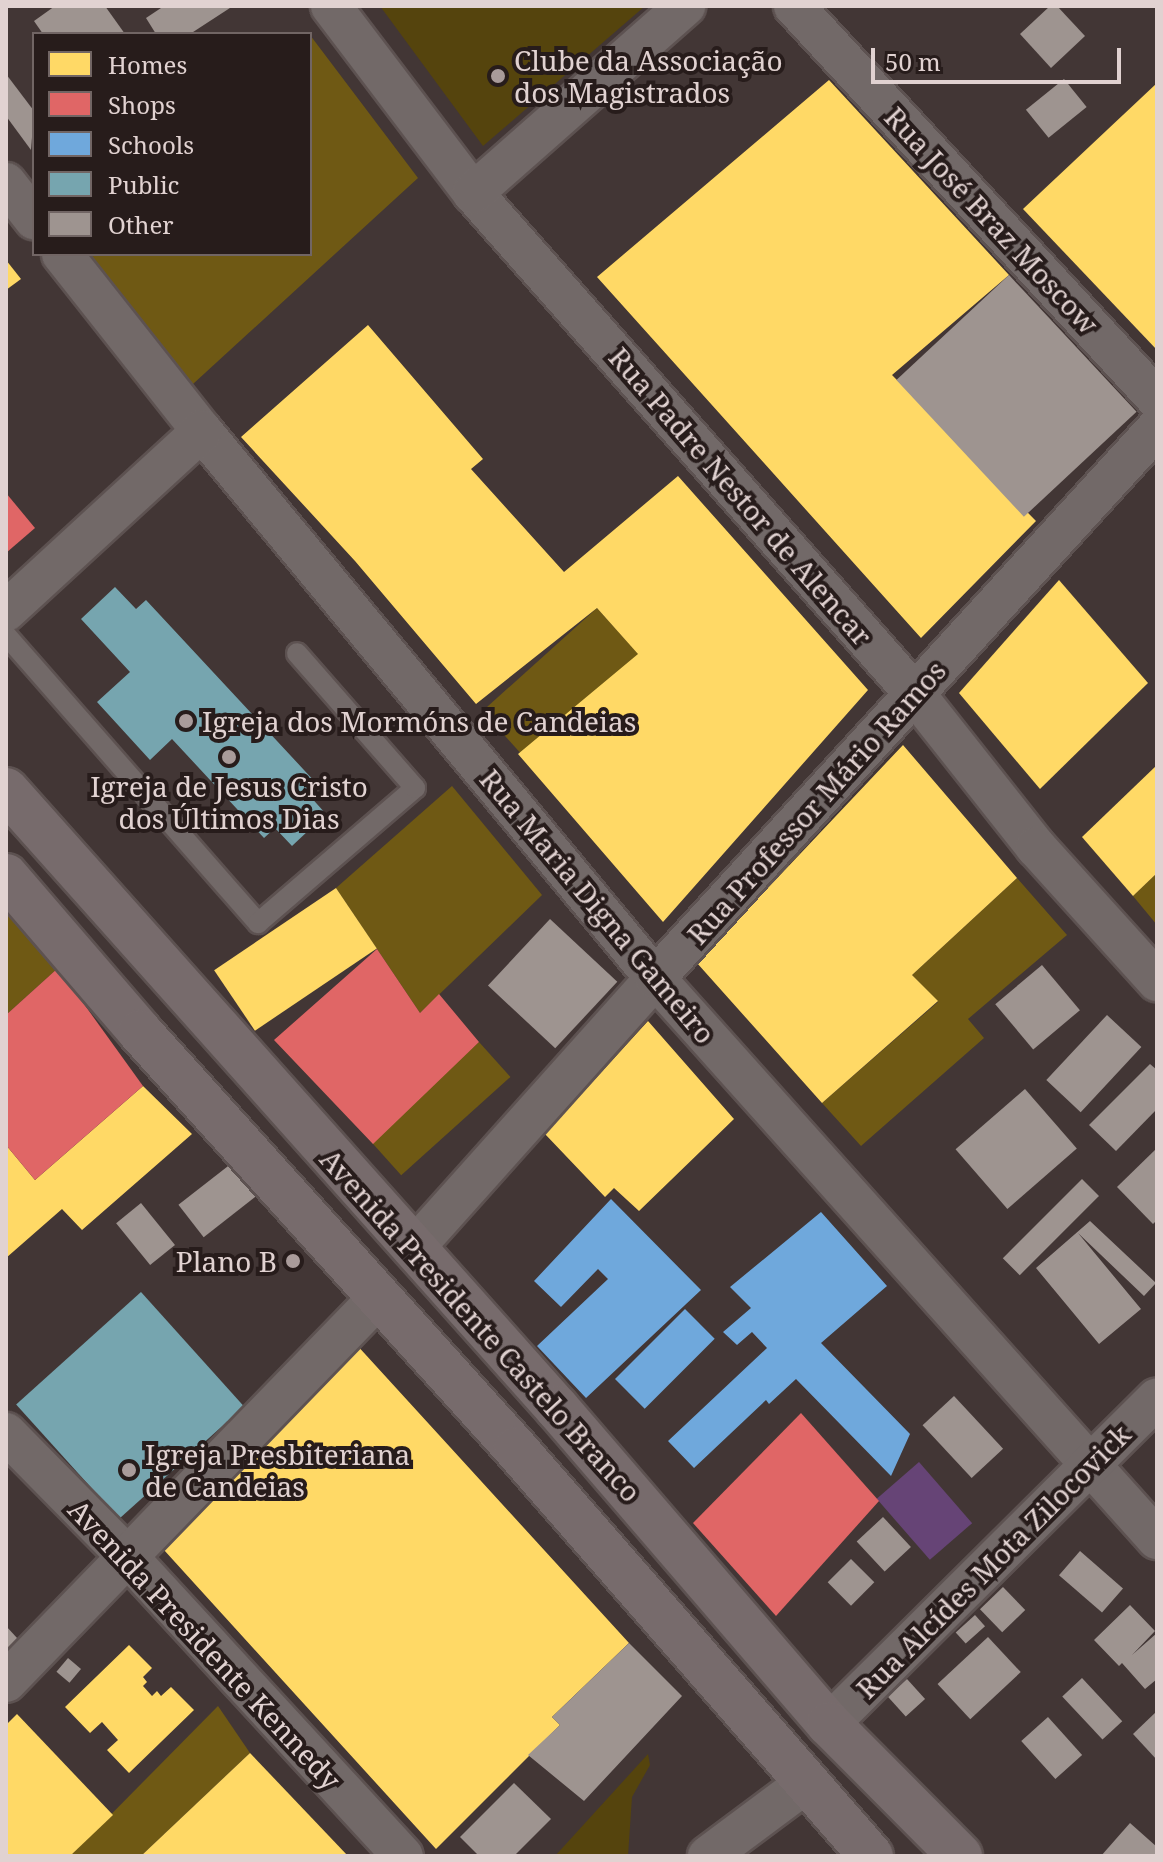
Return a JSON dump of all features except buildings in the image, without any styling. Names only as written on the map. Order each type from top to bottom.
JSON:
[{"type":"main road","name":"Avenida Presidente Castelo Branco","points":[[6,790],[557,1408],[829,1724],[960,1856]]},
{"type":"main road","name":"Avenida Presidente Castelo Branco","points":[[6,876],[140,1032],[380,1296],[871,1856]]},
{"type":"main road","points":[[140,1032],[185,994]]},
{"type":"street","name":"Rua Padre Nestor de Alencar","points":[[331,6],[473,193],[915,694],[1036,847],[1157,981]]},
{"type":"street","points":[[473,193],[685,6]]},
{"type":"street","name":"Rua José Braz Moscow","points":[[794,6],[1157,399]]},
{"type":"street","points":[[6,183],[32,216]]},
{"type":"street","name":"Rua Maria Digna Gameiro","points":[[64,256],[202,431],[655,978],[1157,1539]]},
{"type":"street","name":"Rua Professor Mário Ramos","points":[[413,1249],[655,978],[1157,428]]},
{"type":"street","points":[[6,611],[202,431]]},
{"type":"street","points":[[6,1682],[380,1296]]},
{"type":"street","name":"Rua Alcídes Mota Zilocovick","points":[[829,1724],[1157,1398]]},
{"type":"street","name":"Avenida Presidente Kennedy","points":[[11,1450],[126,1555],[403,1856]]},
{"type":"street","points":[[708,1856],[806,1783]]},
{"type":"lane","points":[[6,635],[258,923],[415,788],[297,653]]},
{"type":"shaded area","name":"Clube da Associação dos Magistrados","points":[[380,6],[645,6],[483,146]]},
{"type":"shaded area","points":[[312,38],[418,178],[181,395],[68,256],[312,256]]},
{"type":"shaded area","points":[[597,608],[638,654],[524,757],[483,711]]},
{"type":"shaded area","points":[[452,786],[542,895],[420,1013],[336,888]]},
{"type":"shaded area","points":[[1157,873],[1157,925],[1133,896]]},
{"type":"shaded area","points":[[1017,878],[1067,935],[968,1019],[984,1038],[861,1146],[822,1103],[938,1002],[912,975]]},
{"type":"shaded area","points":[[6,908],[58,968],[6,1015]]},
{"type":"shaded area","points":[[479,1042],[510,1077],[401,1175],[370,1140]]},
{"type":"shaded area","points":[[919,1462],[972,1523],[930,1560],[877,1499]]},
{"type":"shaded area","points":[[218,1706],[250,1753],[141,1856],[70,1856]]},
{"type":"shaded area","points":[[648,1754],[650,1765],[632,1797],[628,1856],[555,1856]]},
{"type":"place","name":"Clube da Associação dos Magistrados","points":[[498,76]]},
{"type":"place","name":"Igreja dos Mormóns de Candeias","points":[[186,721]]},
{"type":"place","name":"Igreja de Jesus Cristo dos Últimos Dias","points":[[229,757]]},
{"type":"place","name":"Plano B","points":[[293,1261]]},
{"type":"place","name":"Igreja Presbiteriana de Candeias","points":[[129,1470]]}]
